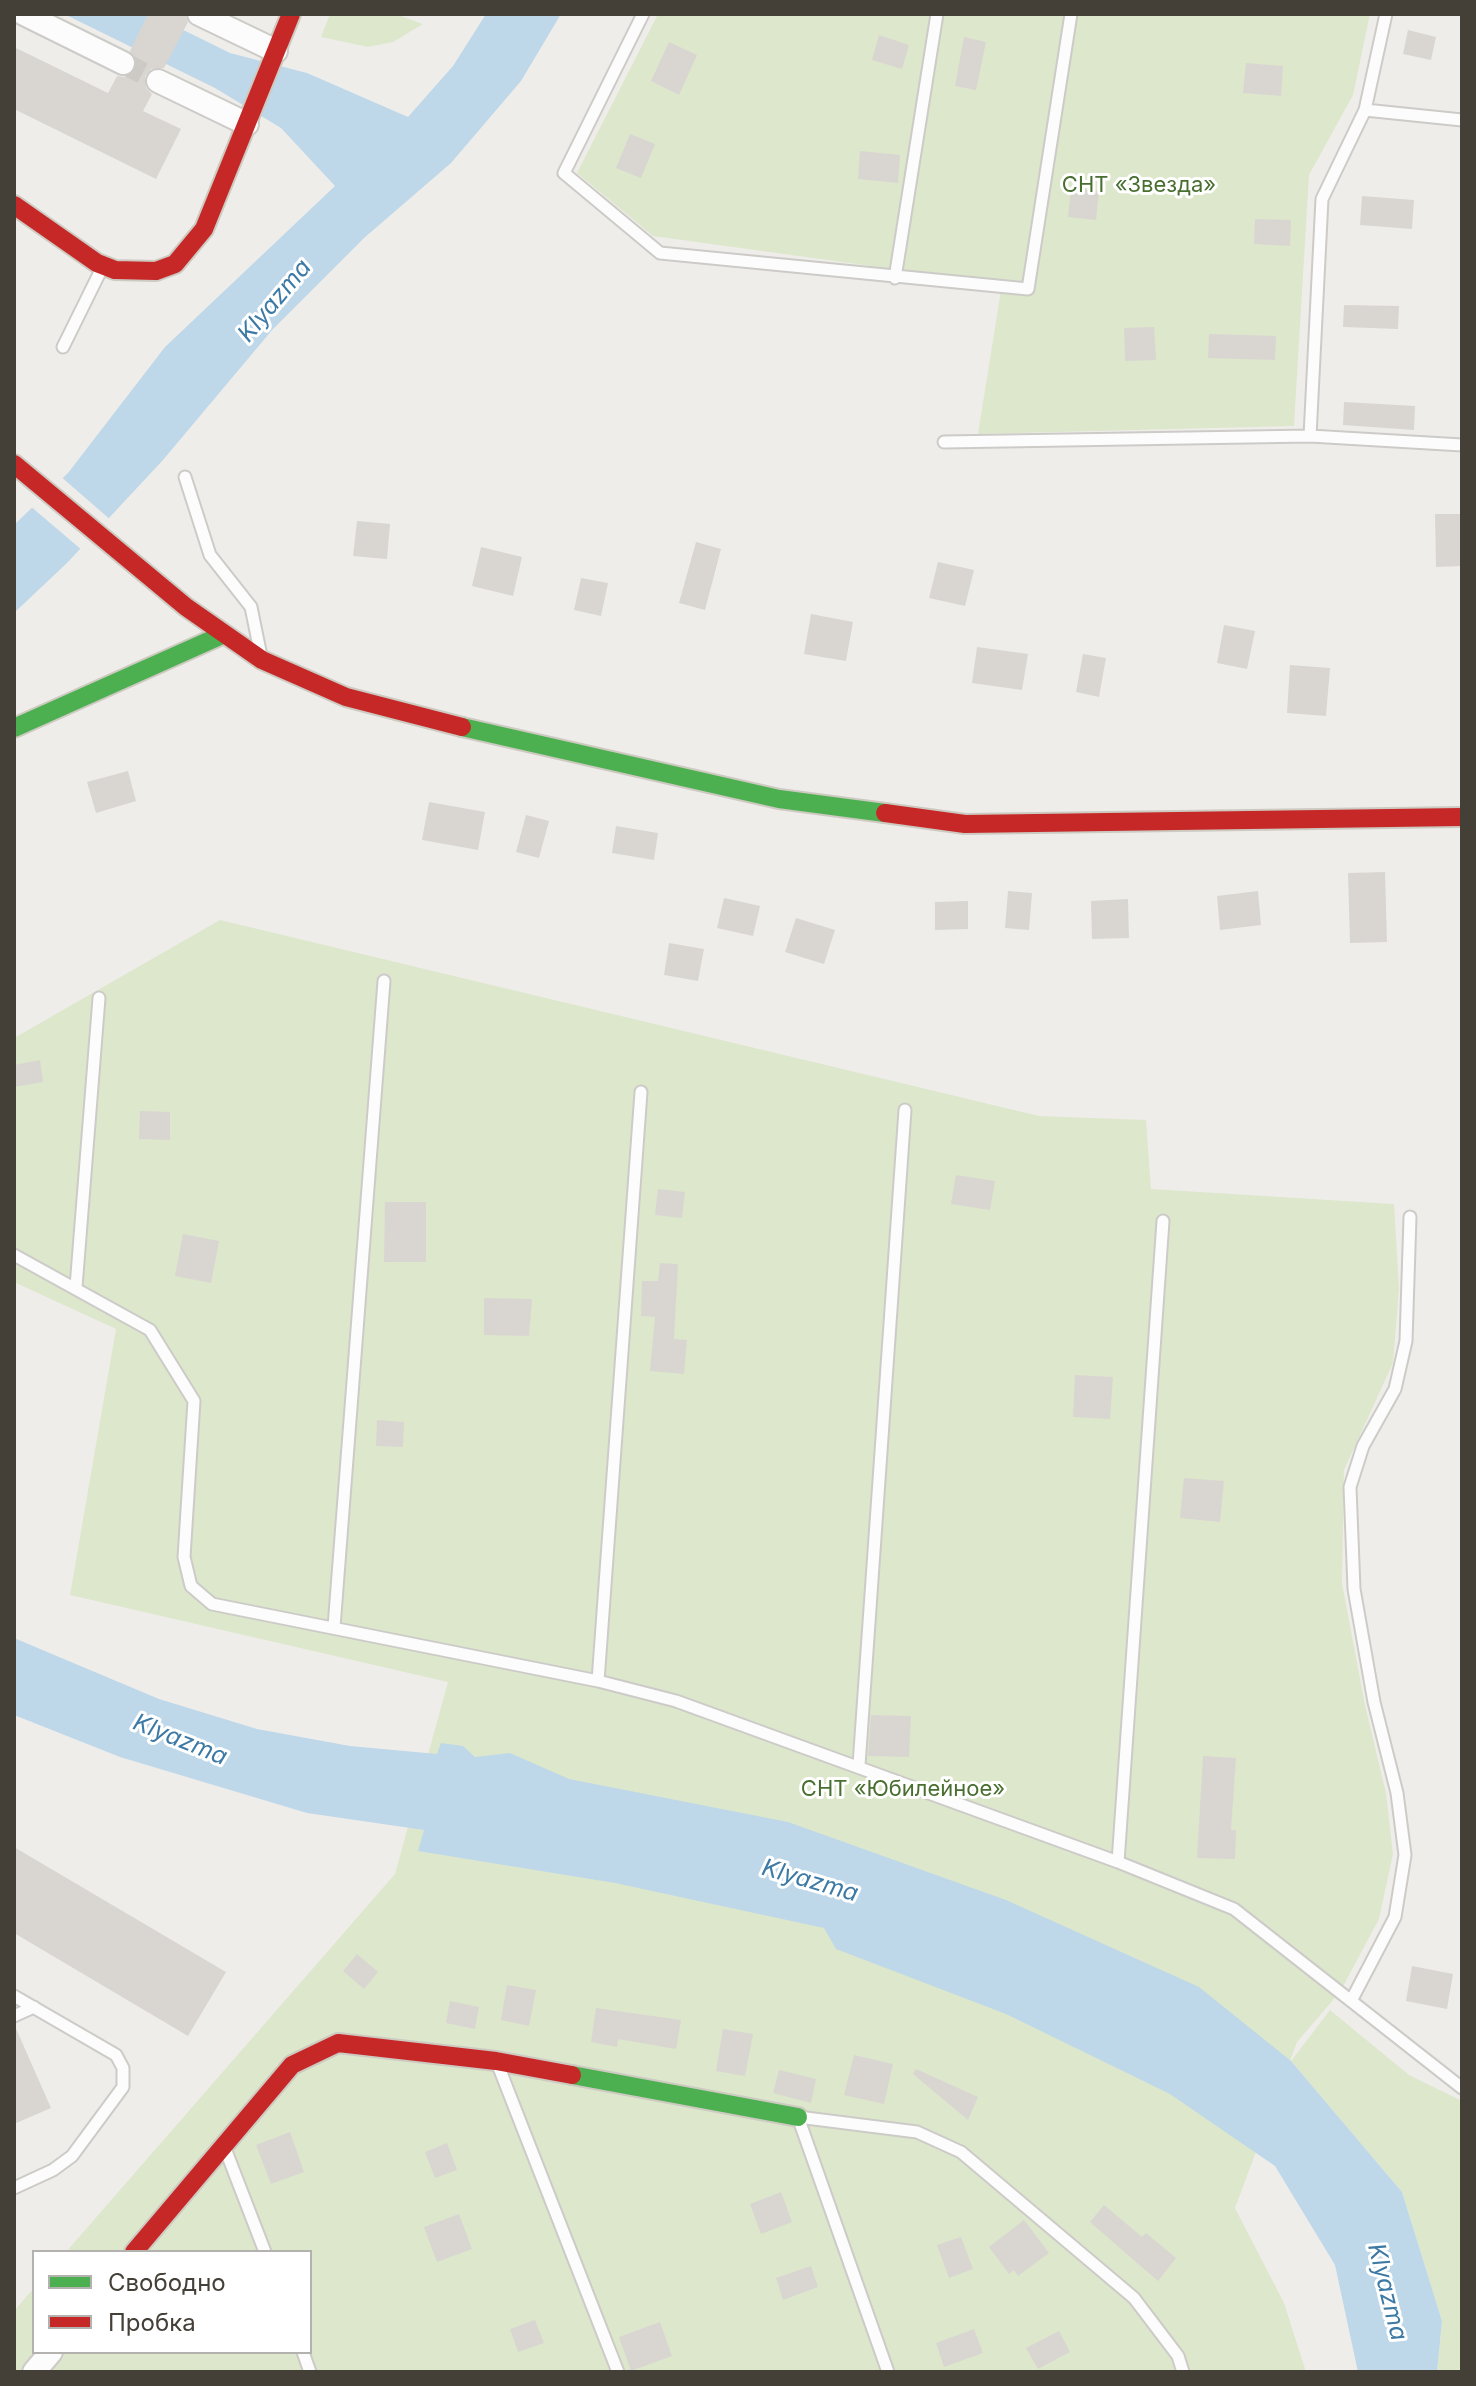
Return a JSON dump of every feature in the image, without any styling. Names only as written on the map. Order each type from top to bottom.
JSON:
[{"type":"main road","points":[[14,205],[29,212],[103,266],[135,273],[156,271],[175,264],[204,229],[291,14]]},
{"type":"main road","points":[[14,464],[222,635],[262,660],[346,697],[507,739],[779,799],[965,824],[1462,817]]},
{"type":"main road","points":[[14,728],[222,635]]},
{"type":"main road","points":[[136,2250],[292,2065],[338,2043],[496,2061],[798,2117]]},
{"type":"street","points":[[24,14],[123,63]]},
{"type":"street","points":[[199,14],[275,54]]},
{"type":"street","points":[[158,81],[248,120]]},
{"type":"street","points":[[36,2371],[49,2354]]},
{"type":"lane","points":[[643,14],[564,173],[660,253],[1028,289],[1071,14]]},
{"type":"lane","points":[[895,278],[937,14]]},
{"type":"lane","points":[[1310,436],[1322,199],[1365,110],[1386,14]]},
{"type":"lane","points":[[1365,110],[1462,120]]},
{"type":"lane","points":[[63,347],[103,266]]},
{"type":"lane","points":[[944,442],[1310,436],[1462,445]]},
{"type":"lane","points":[[185,477],[210,555],[251,607],[262,660]]},
{"type":"lane","points":[[334,1627],[384,981]]},
{"type":"lane","points":[[76,1287],[99,998]]},
{"type":"lane","points":[[598,1681],[641,1092]]},
{"type":"lane","points":[[859,1765],[905,1110]]},
{"type":"lane","points":[[1351,2001],[1395,1917],[1405,1855],[1397,1793],[1374,1702],[1354,1589],[1350,1487],[1363,1446],[1395,1389],[1406,1341],[1410,1217]]},
{"type":"lane","points":[[1118,1862],[1163,1221]]},
{"type":"lane","points":[[14,1255],[150,1330],[194,1401],[184,1557],[191,1586],[212,1604],[598,1681],[676,1701],[859,1765],[1118,1862],[1234,1909],[1462,2088]]},
{"type":"lane","points":[[14,1996],[116,2055],[123,2068],[123,2087],[64,2164],[14,2188]]},
{"type":"lane","points":[[14,2016],[34,2007]]},
{"type":"lane","points":[[496,2061],[618,2372]]},
{"type":"lane","points":[[888,2372],[798,2117],[917,2132],[961,2152],[1134,2298],[1178,2356],[1183,2372]]},
{"type":"lane","points":[[223,2143],[264,2250]]},
{"type":"green space","points":[[330,14],[395,14],[423,24],[393,42],[368,47],[321,37]]},
{"type":"green space","name":"СНТ «Звезда»","points":[[658,14],[1370,14],[1353,95],[1309,175],[1294,426],[978,434],[1002,284],[653,236],[577,173]]},
{"type":"green space","name":"СНТ «Юбилейное»","points":[[220,920],[1039,1116],[1146,1120],[1151,1189],[1394,1204],[1399,1288],[1393,1363],[1344,1470],[1342,1583],[1365,1705],[1386,1793],[1393,1854],[1379,1919],[1340,1992],[1297,2042],[1235,2208],[1284,2303],[1306,2372],[14,2372],[14,2311],[32,2290],[32,2354],[312,2354],[312,2250],[68,2250],[395,1874],[448,1682],[70,1595],[116,1329],[14,1282],[14,1038]]},
{"type":"green space","points":[[1330,2010],[1409,2075],[1462,2101],[1462,2372],[1437,2372],[1442,2321],[1402,2192],[1291,2061]]},
{"type":"water","name":"Klyazma","points":[[64,14],[151,14],[230,53],[307,73],[408,117],[453,66],[486,14],[561,14],[521,81],[451,163],[364,238],[273,329],[163,460],[67,563],[14,613],[14,525],[68,473],[165,347],[335,186],[281,128],[215,88]]},
{"type":"water","name":"Klyazma","points":[[14,1638],[159,1699],[257,1729],[350,1746],[437,1754],[441,1743],[463,1746],[475,1757],[510,1753],[569,1779],[788,1822],[1006,1900],[1199,1987],[1291,2061],[1402,2192],[1442,2321],[1437,2372],[1358,2372],[1335,2265],[1275,2166],[1170,2094],[1006,2014],[836,1949],[824,1928],[615,1883],[418,1851],[424,1830],[307,1813],[120,1757],[14,1715]]},
{"type":"pier","points":[[59,475],[112,521],[83,551],[29,505]]},
{"type":"building","points":[[148,14],[185,14],[188,22],[164,68],[151,69],[145,76],[146,88],[152,94],[143,111],[181,129],[156,179],[14,109],[14,47],[108,93],[117,76],[125,77],[135,70],[137,61],[130,51]]},
{"type":"building","points":[[1408,30],[1436,37],[1431,60],[1403,54]]},
{"type":"building","points":[[879,35],[909,45],[902,69],[872,60]]},
{"type":"building","points":[[964,37],[986,42],[976,90],[955,86]]},
{"type":"building","points":[[669,42],[697,55],[679,95],[651,81]]},
{"type":"building","points":[[1246,63],[1283,66],[1281,96],[1243,93]]},
{"type":"building","points":[[630,134],[655,144],[641,178],[616,168]]},
{"type":"building","points":[[860,151],[900,155],[898,183],[858,179]]},
{"type":"building","points":[[1071,188],[1099,191],[1096,220],[1068,217]]},
{"type":"building","points":[[1362,196],[1414,200],[1412,229],[1360,225]]},
{"type":"building","points":[[1255,219],[1291,220],[1290,246],[1254,244]]},
{"type":"building","points":[[1344,305],[1399,306],[1398,329],[1343,327]]},
{"type":"building","points":[[1154,327],[1156,360],[1125,361],[1124,328]]},
{"type":"building","points":[[1209,334],[1276,336],[1275,360],[1208,358]]},
{"type":"building","points":[[1344,402],[1415,406],[1414,430],[1343,425]]},
{"type":"building","points":[[1435,514],[1462,514],[1462,566],[1436,567]]},
{"type":"building","points":[[357,521],[390,524],[387,559],[353,556]]},
{"type":"building","points":[[696,542],[721,549],[705,610],[679,603]]},
{"type":"building","points":[[481,547],[522,557],[513,596],[472,586]]},
{"type":"building","points":[[938,562],[974,570],[965,606],[929,598]]},
{"type":"building","points":[[581,578],[608,583],[601,616],[574,610]]},
{"type":"building","points":[[811,614],[853,622],[846,661],[804,654]]},
{"type":"building","points":[[1224,625],[1255,631],[1247,669],[1217,663]]},
{"type":"building","points":[[977,647],[1028,654],[1022,690],[972,683]]},
{"type":"building","points":[[1083,654],[1106,658],[1099,697],[1076,692]]},
{"type":"building","points":[[1290,665],[1330,668],[1326,716],[1287,713]]},
{"type":"building","points":[[128,771],[136,801],[96,813],[87,782]]},
{"type":"building","points":[[429,802],[485,812],[478,850],[422,840]]},
{"type":"building","points":[[526,815],[549,821],[539,858],[516,852]]},
{"type":"building","points":[[616,826],[658,833],[654,860],[612,853]]},
{"type":"building","points":[[1385,872],[1387,942],[1350,943],[1348,873]]},
{"type":"building","points":[[1008,891],[1032,893],[1029,930],[1005,928]]},
{"type":"building","points":[[1258,891],[1261,925],[1220,930],[1217,896]]},
{"type":"building","points":[[724,898],[760,906],[753,936],[717,928]]},
{"type":"building","points":[[1128,899],[1129,938],[1092,939],[1091,901]]},
{"type":"building","points":[[968,901],[968,929],[935,930],[935,902]]},
{"type":"building","points":[[796,918],[835,930],[824,964],[785,952]]},
{"type":"building","points":[[669,943],[704,949],[698,981],[664,975]]},
{"type":"building","points":[[40,1060],[43,1082],[14,1087],[14,1065]]},
{"type":"building","points":[[140,1111],[170,1112],[170,1140],[139,1139]]},
{"type":"building","points":[[956,1175],[995,1181],[990,1210],[951,1204]]},
{"type":"building","points":[[658,1189],[685,1192],[682,1218],[655,1215]]},
{"type":"building","points":[[385,1202],[426,1202],[426,1262],[384,1262]]},
{"type":"building","points":[[183,1234],[219,1241],[211,1283],[175,1276]]},
{"type":"building","points":[[660,1263],[678,1264],[674,1339],[687,1340],[684,1374],[650,1371],[655,1317],[641,1316],[642,1281],[658,1281]]},
{"type":"building","points":[[484,1298],[532,1299],[529,1336],[484,1335]]},
{"type":"building","points":[[1075,1375],[1113,1377],[1110,1419],[1073,1417]]},
{"type":"building","points":[[377,1420],[404,1422],[403,1447],[376,1446]]},
{"type":"building","points":[[1184,1478],[1224,1481],[1220,1522],[1180,1518]]},
{"type":"building","points":[[871,1715],[911,1716],[909,1757],[868,1756]]},
{"type":"building","points":[[1203,1756],[1236,1758],[1231,1830],[1236,1830],[1235,1859],[1197,1858]]},
{"type":"building","points":[[14,1847],[226,1972],[188,2036],[14,1933]]},
{"type":"building","points":[[357,1954],[378,1972],[364,1989],[343,1971]]},
{"type":"building","points":[[1412,1966],[1453,1974],[1447,2009],[1406,2001]]},
{"type":"building","points":[[507,1985],[536,1990],[529,2026],[501,2020]]},
{"type":"building","points":[[450,2001],[479,2007],[475,2029],[446,2023]]},
{"type":"building","points":[[596,2008],[681,2020],[676,2049],[618,2039],[617,2047],[591,2042]]},
{"type":"building","points":[[14,2024],[51,2108],[14,2124]]},
{"type":"building","points":[[723,2029],[753,2034],[745,2076],[716,2071]]},
{"type":"building","points":[[854,2055],[893,2064],[884,2104],[844,2095]]},
{"type":"building","points":[[916,2069],[978,2097],[968,2120],[913,2074]]},
{"type":"building","points":[[779,2070],[816,2079],[811,2103],[773,2093]]},
{"type":"building","points":[[290,2132],[304,2172],[271,2184],[256,2145]]},
{"type":"building","points":[[447,2143],[457,2170],[435,2178],[425,2152]]},
{"type":"building","points":[[781,2192],[792,2222],[761,2234],[750,2204]]},
{"type":"building","points":[[1104,2205],[1142,2237],[1146,2233],[1176,2258],[1158,2281],[1090,2222]]},
{"type":"building","points":[[459,2214],[472,2249],[437,2262],[424,2227]]},
{"type":"building","points":[[1024,2220],[1049,2253],[1018,2276],[1014,2270],[1009,2274],[989,2247]]},
{"type":"building","points":[[961,2237],[973,2269],[949,2278],[937,2245]]},
{"type":"building","points":[[811,2266],[818,2287],[783,2300],[776,2278]]},
{"type":"building","points":[[535,2320],[544,2343],[518,2352],[510,2329]]},
{"type":"building","points":[[660,2322],[672,2356],[631,2371],[619,2337]]},
{"type":"building","points":[[974,2329],[983,2353],[944,2367],[936,2343]]},
{"type":"building","points":[[1059,2331],[1070,2352],[1038,2369],[1026,2348]]},
{"type":"tunnel","points":[[123,63],[158,81]]},
{"type":"traffic: fast","points":[[14,728],[222,635]]},
{"type":"traffic: fast","points":[[462,727],[779,799],[885,813]]},
{"type":"traffic: fast","points":[[572,2075],[798,2117]]},
{"type":"traffic: jam","points":[[14,205],[97,263],[115,270],[156,271],[175,264],[204,229],[291,14]]},
{"type":"traffic: jam","points":[[14,464],[186,607],[262,660],[346,697],[462,727]]},
{"type":"traffic: jam","points":[[885,813],[965,824],[1462,817]]},
{"type":"traffic: jam","points":[[136,2250],[292,2065],[338,2043],[496,2061],[572,2075]]}]
